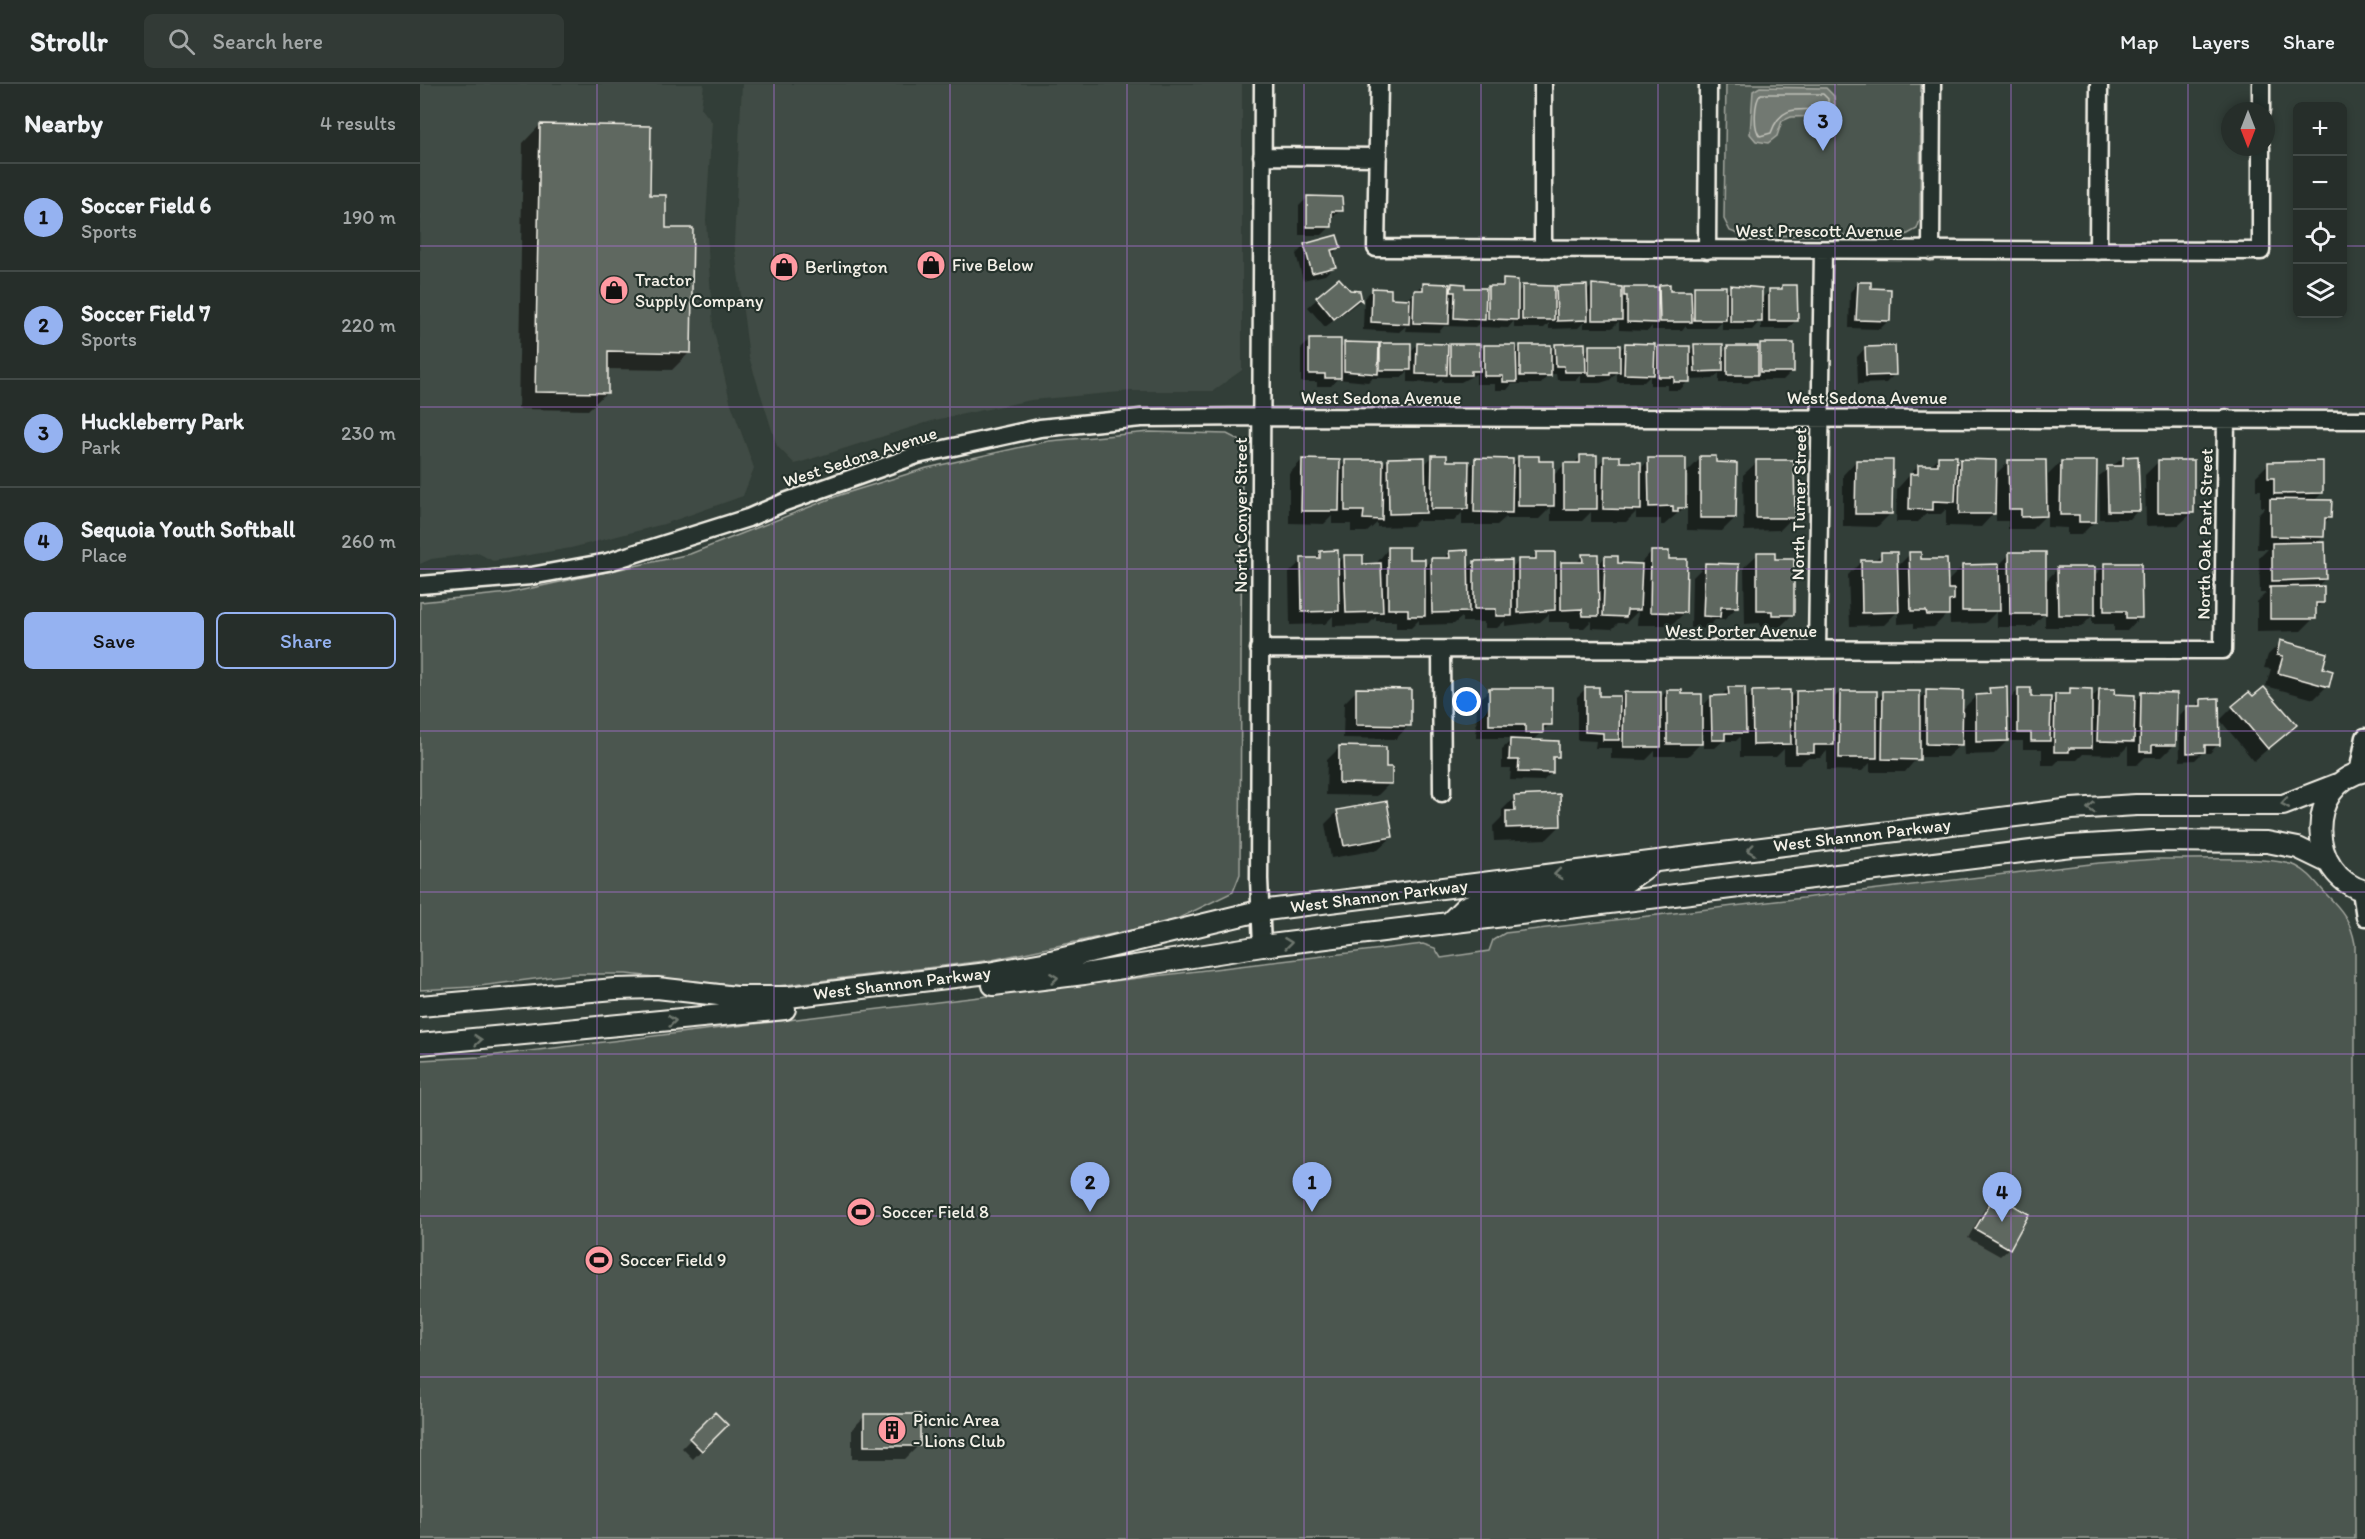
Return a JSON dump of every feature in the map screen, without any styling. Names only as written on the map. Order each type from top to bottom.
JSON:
[{"type":"street","name":"North Conyer Street","points":[[1262,946],[1259,911],[1259,650],[1263,84]]},
{"type":"street","points":[[1262,156],[1378,157],[1379,84]]},
{"type":"street","points":[[1543,84],[1543,249]]},
{"type":"street","points":[[1707,250],[1708,84]]},
{"type":"street","points":[[1931,251],[1932,84]]},
{"type":"street","points":[[2098,251],[2099,84]]},
{"type":"street","points":[[2261,84],[2261,102]]},
{"type":"street","name":"West Prescott Avenue","points":[[1378,157],[1376,248],[2261,251],[2261,156]]},
{"type":"street","name":"North Turner Street","points":[[1817,650],[1823,251]]},
{"type":"street","name":"West Sedona Avenue","points":[[420,585],[531,576],[608,562],[748,518],[785,502],[917,455],[1040,428],[1141,418],[1819,417],[2365,420]]},
{"type":"street","name":"North Oak Park Street","points":[[2223,650],[2226,418]]},
{"type":"street","name":"West Porter Avenue","points":[[1259,650],[2223,650]]},
{"type":"street","points":[[1441,650],[1442,793]]},
{"type":"street","points":[[2362,772],[2365,737]]},
{"type":"street","name":"West Shannon Parkway","points":[[420,1006],[615,989],[657,988],[736,997],[788,997],[988,973],[1032,965],[1259,911],[2072,809],[2136,805],[2283,805],[2362,772]]},
{"type":"street","points":[[2340,783],[2327,800],[2319,820],[2319,842],[2327,862],[2347,884],[2363,891],[2365,916]]},
{"type":"street","name":"West Shannon Parkway","points":[[420,1044],[736,1014],[1072,976],[1262,946],[2110,843],[2267,842],[2298,848],[2327,862]]},
{"type":"street","points":[[1449,923],[1464,908],[1488,898],[1627,881],[1653,863]]},
{"type":"shaded area","points":[[420,84],[704,84],[701,108],[712,122],[706,220],[713,327],[730,401],[754,468],[743,496],[664,524],[571,548],[493,561],[478,553],[431,559],[420,564]]},
{"type":"shaded area","points":[[742,84],[1242,84],[1242,370],[1213,391],[1132,391],[1031,400],[935,420],[795,464],[777,446],[749,357],[734,242]]},
{"type":"shaded area","points":[[1726,84],[1921,84],[1920,220],[1917,229],[1906,235],[1744,236],[1730,231],[1724,219]]},
{"type":"shaded area","points":[[1150,432],[1227,434],[1239,440],[1242,449],[1240,874],[1233,892],[1173,921],[992,960],[761,988],[626,974],[573,974],[472,987],[420,990],[420,602],[509,593],[690,554],[840,495],[927,468],[1049,441]]},
{"type":"shaded area","points":[[2158,859],[2250,859],[2296,866],[2309,875],[2337,905],[2345,916],[2353,936],[2355,944],[2355,1539],[420,1539],[420,1060],[480,1057],[1423,944],[1435,948],[1441,958],[1489,951],[1493,940],[1505,933],[2099,863]]},
{"type":"water","points":[[1760,87],[1826,88],[1834,96],[1835,107],[1828,116],[1791,117],[1782,121],[1777,136],[1768,143],[1756,141],[1750,134],[1753,91]]},
{"type":"building","name":"Tractor Supply Company","points":[[540,124],[651,126],[650,195],[666,195],[666,228],[693,228],[691,353],[608,351],[608,393],[535,392]]},
{"type":"building","points":[[1307,196],[1342,197],[1343,211],[1332,211],[1332,227],[1307,227]]},
{"type":"building","points":[[1337,235],[1341,248],[1331,250],[1336,267],[1312,273],[1304,244]]},
{"type":"building","points":[[1339,278],[1350,290],[1360,291],[1362,301],[1359,299],[1334,319],[1316,297]]},
{"type":"building","points":[[1503,279],[1518,280],[1518,320],[1488,319],[1488,286],[1503,286]]},
{"type":"building","points":[[1858,282],[1871,282],[1871,288],[1891,289],[1890,321],[1856,320]]},
{"type":"building","points":[[1423,283],[1450,284],[1449,324],[1413,323],[1414,290],[1423,290]]},
{"type":"building","points":[[1452,283],[1465,284],[1465,288],[1486,288],[1485,320],[1454,318],[1455,292],[1451,292]]},
{"type":"building","points":[[1592,284],[1622,287],[1622,320],[1592,320]]},
{"type":"building","points":[[1670,284],[1670,291],[1691,291],[1692,322],[1660,322],[1659,285]]},
{"type":"building","points":[[1522,285],[1554,286],[1554,320],[1522,320]]},
{"type":"building","points":[[1587,285],[1588,320],[1557,321],[1556,286]]},
{"type":"building","points":[[1730,285],[1762,288],[1762,322],[1730,322]]},
{"type":"building","points":[[1782,285],[1797,285],[1798,321],[1769,321],[1769,289],[1782,289]]},
{"type":"building","points":[[1694,286],[1726,286],[1726,320],[1694,320]]},
{"type":"building","points":[[1624,287],[1658,287],[1658,323],[1627,322],[1627,296],[1624,296]]},
{"type":"building","points":[[1372,288],[1391,289],[1391,298],[1410,299],[1409,324],[1371,322]]},
{"type":"building","points":[[1309,339],[1341,339],[1341,378],[1325,378],[1325,374],[1309,374]]},
{"type":"building","points":[[1344,342],[1379,343],[1378,374],[1344,371]]},
{"type":"building","points":[[1380,343],[1411,343],[1411,370],[1380,370]]},
{"type":"building","points":[[1417,343],[1448,344],[1447,375],[1416,374]]},
{"type":"building","points":[[1585,343],[1586,372],[1565,372],[1564,366],[1556,366],[1555,344]]},
{"type":"building","points":[[1625,343],[1655,344],[1654,375],[1624,374]]},
{"type":"building","points":[[1760,343],[1794,343],[1794,372],[1760,372]]},
{"type":"building","points":[[1450,344],[1480,344],[1480,371],[1471,371],[1471,375],[1450,375]]},
{"type":"building","points":[[1694,344],[1723,344],[1723,371],[1695,372]]},
{"type":"building","points":[[1484,345],[1516,345],[1517,382],[1503,382],[1503,376],[1484,376]]},
{"type":"building","points":[[1520,345],[1551,345],[1551,376],[1520,376]]},
{"type":"building","points":[[1589,345],[1620,345],[1620,372],[1610,372],[1610,375],[1589,375]]},
{"type":"building","points":[[1658,346],[1690,346],[1690,382],[1674,382],[1674,377],[1658,377]]},
{"type":"building","points":[[1727,346],[1758,346],[1758,375],[1727,375]]},
{"type":"building","points":[[1895,346],[1896,375],[1866,376],[1865,347]]},
{"type":"building","points":[[1432,455],[1447,455],[1447,461],[1469,461],[1468,509],[1431,509]]},
{"type":"building","points":[[1580,455],[1597,455],[1597,509],[1564,509],[1564,463],[1580,463]]},
{"type":"building","points":[[1518,456],[1539,456],[1539,461],[1554,461],[1554,506],[1518,506]]},
{"type":"building","points":[[1604,456],[1620,456],[1620,462],[1641,462],[1641,510],[1603,509]]},
{"type":"building","points":[[1700,456],[1716,456],[1716,462],[1737,463],[1736,518],[1700,518]]},
{"type":"building","points":[[1938,456],[1957,456],[1955,502],[1933,501],[1933,510],[1909,509],[1910,474],[1918,474],[1918,465],[1938,465]]},
{"type":"building","points":[[2138,456],[2140,511],[2108,511],[2107,466],[2123,466],[2123,457]]},
{"type":"building","points":[[1425,457],[1426,513],[1389,514],[1388,458]]},
{"type":"building","points":[[1475,458],[1513,459],[1512,513],[1474,512]]},
{"type":"building","points":[[1648,458],[1686,458],[1686,508],[1678,508],[1678,512],[1673,512],[1673,506],[1649,507]]},
{"type":"building","points":[[1302,459],[1340,460],[1339,511],[1301,511]]},
{"type":"building","points":[[1960,459],[1996,460],[1995,514],[1959,514]]},
{"type":"building","points":[[1345,460],[1383,460],[1382,520],[1363,519],[1364,511],[1345,511]]},
{"type":"building","points":[[1756,460],[1794,460],[1795,518],[1756,518]]},
{"type":"building","points":[[1856,460],[1893,460],[1892,514],[1855,514]]},
{"type":"building","points":[[2008,460],[2046,460],[2047,516],[2021,517],[2021,509],[2009,509]]},
{"type":"building","points":[[2158,460],[2194,460],[2194,513],[2158,513]]},
{"type":"building","points":[[2061,461],[2097,461],[2096,522],[2079,522],[2079,515],[2060,515]]},
{"type":"building","points":[[2323,461],[2323,493],[2274,494],[2274,478],[2268,478],[2268,462]]},
{"type":"building","points":[[2270,499],[2332,500],[2331,518],[2325,518],[2324,537],[2270,536]]},
{"type":"building","points":[[2325,542],[2326,579],[2272,581],[2272,543]]},
{"type":"building","points":[[1388,547],[1409,547],[1409,559],[1425,559],[1425,616],[1408,616],[1408,609],[1388,609]]},
{"type":"building","points":[[1338,550],[1339,611],[1302,612],[1301,558],[1320,558],[1320,551]]},
{"type":"building","points":[[1468,550],[1469,612],[1432,613],[1431,558],[1450,558],[1449,551]]},
{"type":"building","points":[[1651,551],[1669,551],[1669,559],[1687,559],[1686,613],[1650,612]]},
{"type":"building","points":[[1536,552],[1555,552],[1555,610],[1518,613],[1518,559],[1536,559]]},
{"type":"building","points":[[1757,552],[1775,552],[1775,559],[1794,559],[1794,615],[1772,615],[1772,611],[1757,611]]},
{"type":"building","points":[[1881,552],[1897,552],[1899,612],[1862,613],[1861,560],[1881,560]]},
{"type":"building","points":[[1909,552],[1921,552],[1921,559],[1947,559],[1948,589],[1954,589],[1954,600],[1949,601],[1949,615],[1927,615],[1926,611],[1911,611]]},
{"type":"building","points":[[2009,552],[2046,552],[2046,614],[2010,614]]},
{"type":"building","points":[[1582,554],[1598,554],[1599,616],[1583,616],[1582,609],[1561,610],[1561,562],[1583,562]]},
{"type":"building","points":[[1344,555],[1363,555],[1363,564],[1381,563],[1383,612],[1346,613]]},
{"type":"building","points":[[1605,556],[1618,556],[1618,563],[1642,564],[1640,610],[1627,610],[1626,617],[1603,616]]},
{"type":"building","points":[[1512,560],[1512,616],[1496,616],[1496,609],[1474,609],[1474,561]]},
{"type":"building","points":[[1705,563],[1739,564],[1738,607],[1721,607],[1720,617],[1703,616]]},
{"type":"building","points":[[2104,563],[2141,563],[2142,618],[2126,618],[2126,611],[2104,611]]},
{"type":"building","points":[[1999,564],[2000,611],[1962,611],[1962,565]]},
{"type":"building","points":[[2057,567],[2095,567],[2095,615],[2058,615]]},
{"type":"building","points":[[2324,586],[2324,603],[2316,603],[2316,619],[2270,619],[2270,587]]},
{"type":"building","points":[[2280,640],[2327,653],[2323,668],[2333,671],[2329,687],[2278,673],[2283,656],[2277,655]]},
{"type":"building","points":[[1585,687],[1599,687],[1599,696],[1620,696],[1619,740],[1603,740],[1603,733],[1585,732]]},
{"type":"building","points":[[1728,687],[1745,687],[1746,733],[1725,733],[1725,740],[1712,740],[1711,696],[1729,695]]},
{"type":"building","points":[[2007,687],[2008,741],[1976,742],[1976,695],[1990,694],[1989,688]]},
{"type":"building","points":[[2264,687],[2297,725],[2268,749],[2232,706],[2249,692],[2253,696]]},
{"type":"building","points":[[1356,688],[1411,689],[1411,726],[1356,725]]},
{"type":"building","points":[[1489,688],[1552,688],[1552,725],[1543,725],[1543,733],[1525,733],[1525,725],[1489,725]]},
{"type":"building","points":[[2018,688],[2031,688],[2031,697],[2051,697],[2050,741],[2031,741],[2031,733],[2018,733]]},
{"type":"building","points":[[2070,688],[2092,689],[2092,748],[2069,748],[2069,752],[2054,752],[2055,694],[2070,694]]},
{"type":"building","points":[[2099,689],[2115,689],[2114,694],[2135,695],[2134,742],[2097,741]]},
{"type":"building","points":[[1667,690],[1682,690],[1682,694],[1702,694],[1702,744],[1667,744]]},
{"type":"building","points":[[1790,690],[1791,744],[1753,745],[1752,691]]},
{"type":"building","points":[[1834,690],[1834,745],[1814,745],[1814,753],[1796,753],[1796,691]]},
{"type":"building","points":[[1926,690],[1963,691],[1962,745],[1926,744]]},
{"type":"building","points":[[1840,691],[1877,691],[1877,758],[1839,758]]},
{"type":"building","points":[[1883,691],[1920,691],[1920,760],[1882,759]]},
{"type":"building","points":[[1624,692],[1661,692],[1661,747],[1623,747]]},
{"type":"building","points":[[2141,692],[2177,693],[2176,745],[2152,745],[2152,752],[2140,752]]},
{"type":"building","points":[[2219,698],[2220,745],[2205,745],[2205,752],[2187,753],[2187,706],[2201,706],[2201,699]]},
{"type":"building","points":[[1510,739],[1559,741],[1559,757],[1553,757],[1553,773],[1518,772],[1519,760],[1509,760]]},
{"type":"building","points":[[1339,746],[1386,747],[1386,767],[1392,767],[1392,784],[1339,783]]},
{"type":"building","points":[[1560,794],[1561,826],[1506,828],[1506,811],[1515,811],[1514,796]]},
{"type":"building","points":[[1387,801],[1393,837],[1344,846],[1337,810]]},
{"type":"building","points":[[1995,1195],[2029,1214],[2010,1249],[1975,1229]]},
{"type":"building","points":[[715,1412],[728,1425],[702,1451],[689,1438]]},
{"type":"building","name":"Picnic Area - Lions Club","points":[[864,1414],[920,1414],[920,1446],[864,1446]]},
{"type":"place","name":"Huckleberry Park","points":[[1823,151]]},
{"type":"place","name":"Five Below","points":[[931,265]]},
{"type":"place","name":"Berlington","points":[[784,267]]},
{"type":"place","name":"Tractor Supply Company","points":[[614,290]]},
{"type":"place","name":"Soccer Field 8","points":[[861,1212]]},
{"type":"place","name":"Soccer Field 7","points":[[1090,1212]]},
{"type":"place","name":"Soccer Field 6","points":[[1312,1212]]},
{"type":"place","name":"Sequoia Youth Softball","points":[[2002,1222]]},
{"type":"place","name":"Soccer Field 9","points":[[599,1260]]},
{"type":"place","name":"Picnic Area - Lions Club","points":[[892,1430]]}]
